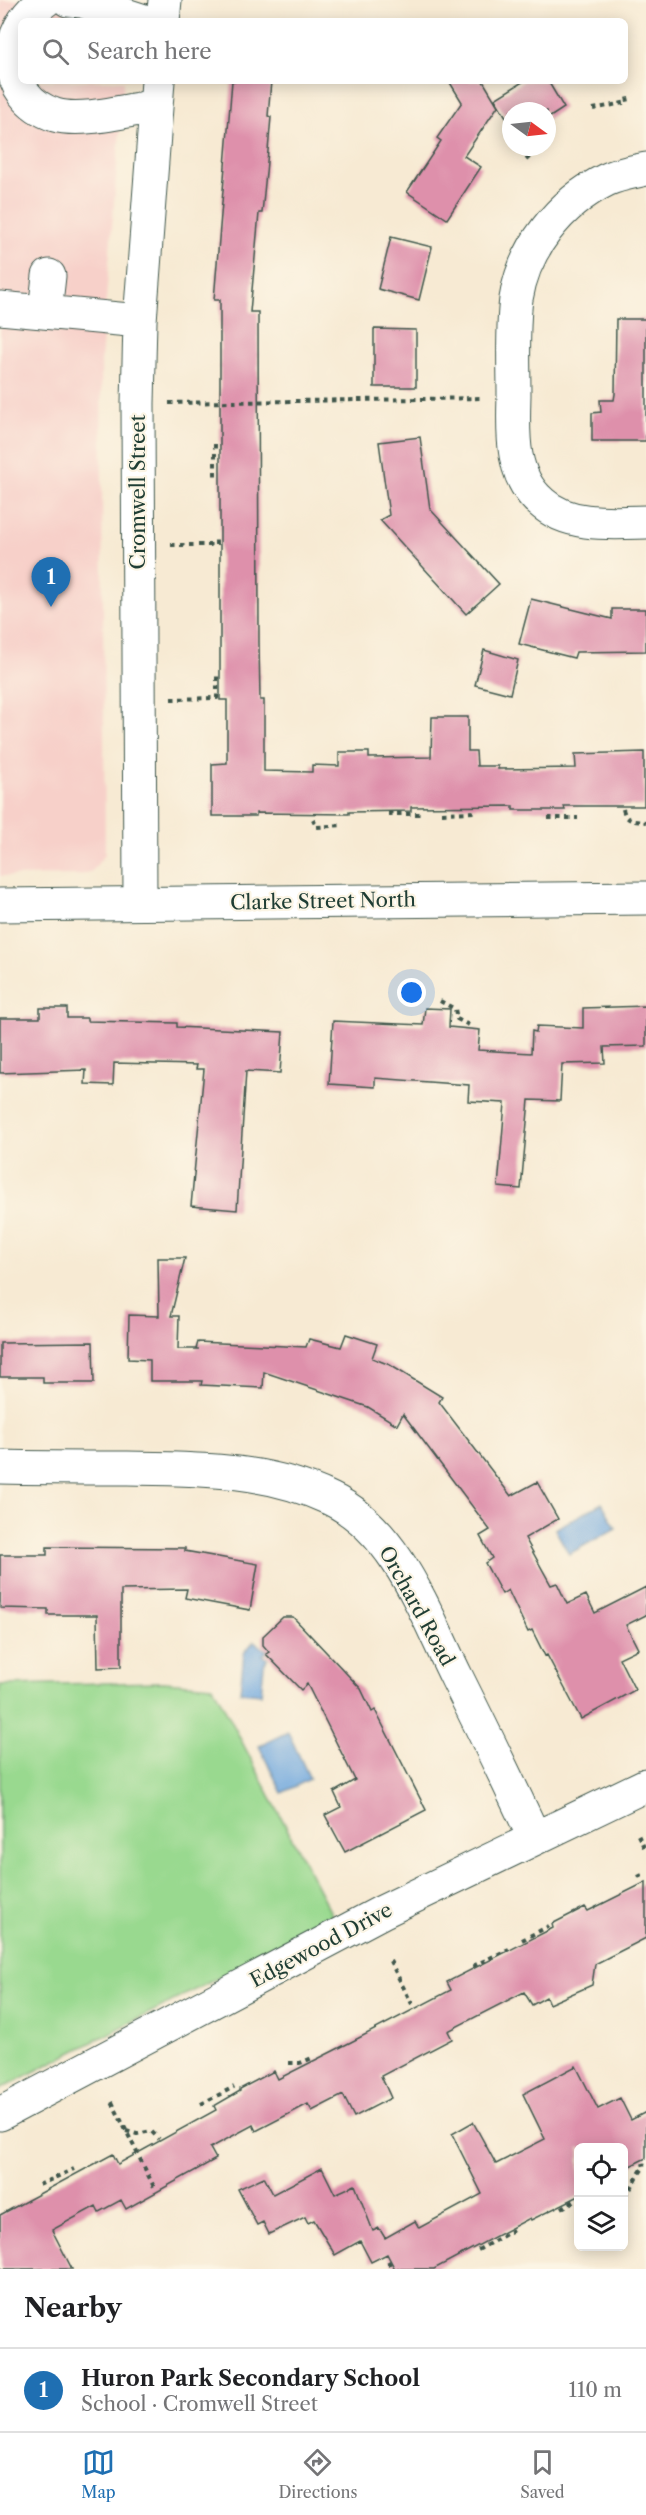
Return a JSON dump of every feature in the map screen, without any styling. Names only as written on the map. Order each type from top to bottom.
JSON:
[{"type":"street","points":[[21,18],[27,10],[46,0]]},
{"type":"street","points":[[68,0],[82,1],[135,18]]},
{"type":"street","points":[[163,18],[165,0]]},
{"type":"street","points":[[18,22],[7,44],[5,61],[9,79],[17,91],[38,109],[57,116],[82,117],[157,94]]},
{"type":"street","name":"Cromwell Street","points":[[140,903],[138,403],[140,321],[157,94]]},
{"type":"street","points":[[646,169],[608,179],[576,200],[537,243],[524,266],[516,299],[512,441],[519,466],[529,488],[541,503],[561,515],[578,520],[646,522]]},
{"type":"street","points":[[45,312],[49,276]]},
{"type":"street","points":[[0,308],[140,321]]},
{"type":"street","name":"Clarke Street North","points":[[0,904],[646,898]]},
{"type":"street","name":"Orchard Road","points":[[0,1467],[198,1468],[233,1471],[270,1478],[304,1489],[331,1499],[352,1512],[371,1529],[403,1571],[534,1837]]},
{"type":"street","name":"Edgewood Drive","points":[[0,2114],[382,1912],[646,1785]]},
{"type":"path","points":[[593,109],[628,102],[627,97]]},
{"type":"path","points":[[526,160],[531,156]]},
{"type":"path","points":[[138,403],[514,397]]},
{"type":"path","points":[[215,444],[215,476]]},
{"type":"path","points":[[159,545],[216,545],[216,536]]},
{"type":"path","points":[[160,699],[217,698],[217,673]]},
{"type":"path","points":[[623,809],[630,821],[646,822]]},
{"type":"path","points":[[442,813],[476,812]]},
{"type":"path","points":[[388,814],[423,814]]},
{"type":"path","points":[[548,818],[578,818]]},
{"type":"path","points":[[313,819],[317,827],[343,825]]},
{"type":"path","points":[[440,1000],[455,1009],[457,1019],[469,1025]]},
{"type":"path","points":[[638,1835],[646,1851]]},
{"type":"path","points":[[638,1877],[646,1873]]},
{"type":"path","points":[[522,1940],[549,1926]]},
{"type":"path","points":[[473,1966],[509,1949]]},
{"type":"path","points":[[390,1961],[412,2004]]},
{"type":"path","points":[[289,2063],[300,2063],[312,2058]]},
{"type":"path","points":[[201,2104],[234,2087]]},
{"type":"path","points":[[112,2102],[154,2187]]},
{"type":"path","points":[[126,2131],[137,2134],[151,2131],[159,2139]]},
{"type":"path","points":[[628,2192],[631,2190],[635,2176],[644,2166],[643,2163]]},
{"type":"path","points":[[39,2185],[74,2169]]},
{"type":"path","points":[[562,2208],[574,2202]]},
{"type":"path","points":[[477,2250],[518,2228]]},
{"type":"path","points":[[388,2261],[392,2269]]},
{"type":"shaded area","points":[[0,0],[131,0],[129,18],[18,18],[18,84],[124,84],[101,360],[105,854],[92,871],[80,875],[0,876]]},
{"type":"green space","points":[[164,1682],[213,1686],[334,1919],[0,2089],[0,1685]]},
{"type":"water","points":[[602,1503],[616,1528],[569,1554],[555,1529]]},
{"type":"water","points":[[254,1641],[267,1651],[263,1655],[267,1659],[264,1665],[261,1694],[240,1692],[244,1653]]},
{"type":"water","points":[[288,1732],[310,1779],[282,1793],[259,1746]]},
{"type":"building","points":[[232,84],[271,84],[268,116],[271,117],[266,173],[262,213],[259,213],[250,312],[258,312],[259,643],[260,700],[264,700],[264,771],[312,772],[312,765],[339,766],[339,752],[369,752],[369,758],[431,757],[432,717],[468,717],[468,751],[476,751],[477,766],[498,766],[498,769],[576,768],[575,754],[644,752],[644,806],[564,806],[565,810],[513,810],[513,806],[411,807],[411,811],[349,812],[349,814],[256,813],[256,816],[212,816],[212,764],[227,763],[227,700],[220,700],[220,300],[214,300]]},
{"type":"building","points":[[451,84],[485,84],[498,106],[464,156],[481,167],[447,219],[407,192],[441,141],[437,138],[462,102]]},
{"type":"building","points":[[519,84],[550,84],[564,108],[556,113],[556,102],[502,102],[502,110],[495,99]]},
{"type":"building","points":[[391,237],[432,247],[419,300],[378,289]]},
{"type":"building","points":[[616,319],[646,319],[646,441],[592,441],[592,413],[601,412],[600,400],[614,400]]},
{"type":"building","points":[[374,329],[416,330],[416,387],[374,387]]},
{"type":"building","points":[[420,437],[430,509],[499,584],[466,614],[380,520],[389,515],[379,442]]},
{"type":"building","points":[[531,599],[612,619],[612,609],[646,609],[646,651],[576,652],[574,658],[519,644]]},
{"type":"building","points":[[484,650],[518,660],[510,694],[475,685]]},
{"type":"building","points":[[646,1006],[646,1046],[604,1047],[605,1063],[562,1064],[560,1101],[529,1100],[521,1189],[498,1187],[505,1103],[468,1101],[469,1085],[375,1078],[375,1087],[329,1084],[333,1021],[423,1025],[425,1008],[450,1009],[449,1027],[480,1030],[478,1050],[531,1053],[532,1031],[536,1032],[537,1026],[583,1028],[583,1008]]},
{"type":"building","points":[[40,1008],[67,1008],[67,1018],[87,1018],[87,1021],[177,1023],[177,1027],[283,1032],[280,1073],[246,1071],[237,1210],[191,1206],[204,1069],[196,1069],[197,1065],[114,1063],[113,1085],[85,1084],[86,1070],[0,1073],[0,1018],[40,1018]]},
{"type":"building","points":[[158,1258],[185,1258],[171,1316],[179,1316],[178,1349],[196,1349],[198,1342],[306,1347],[309,1339],[341,1347],[346,1334],[377,1344],[372,1358],[390,1365],[442,1397],[439,1402],[511,1496],[537,1482],[558,1519],[525,1538],[551,1585],[557,1583],[567,1604],[586,1595],[595,1613],[646,1587],[646,1615],[626,1625],[638,1649],[619,1658],[635,1690],[581,1719],[532,1630],[528,1632],[508,1590],[502,1594],[485,1563],[492,1558],[480,1536],[490,1530],[403,1414],[397,1425],[368,1407],[264,1372],[263,1388],[201,1385],[202,1381],[150,1381],[150,1360],[128,1359],[129,1315],[159,1316]]},
{"type":"building","points":[[93,1342],[94,1383],[43,1383],[43,1377],[0,1377],[0,1343]]},
{"type":"building","points":[[47,1547],[185,1548],[185,1551],[258,1564],[250,1610],[185,1598],[187,1589],[121,1590],[121,1667],[98,1668],[97,1615],[48,1615],[48,1609],[0,1608],[0,1555],[47,1555]]},
{"type":"building","points":[[283,1617],[293,1617],[361,1689],[372,1712],[375,1710],[426,1810],[345,1852],[325,1815],[341,1807],[334,1792],[355,1780],[307,1684],[301,1690],[266,1654],[269,1652],[263,1645],[263,1636]]},
{"type":"building","points":[[646,1882],[646,1938],[595,1964],[592,1985],[549,2004],[546,1997],[532,2005],[524,1992],[448,2031],[452,2039],[381,2076],[391,2098],[354,2117],[343,2095],[312,2111],[308,2104],[256,2131],[253,2125],[210,2148],[216,2159],[126,2209],[121,2200],[99,2212],[96,2206],[52,2230],[72,2269],[0,2269],[0,2215],[113,2154],[118,2164],[216,2110],[214,2106],[240,2089],[274,2071],[278,2079],[351,2042],[451,1990],[447,1982],[553,1928],[552,1924],[585,1907],[588,1911]]},
{"type":"building","points":[[576,2066],[598,2109],[620,2098],[631,2120],[646,2112],[646,2158],[628,2167],[628,2143],[574,2143],[574,2198],[531,2220],[530,2218],[434,2269],[395,2269],[387,2254],[371,2262],[360,2241],[335,2255],[314,2220],[308,2223],[305,2217],[269,2234],[263,2222],[257,2225],[238,2189],[264,2177],[273,2194],[322,2168],[335,2194],[355,2185],[373,2231],[379,2228],[385,2238],[415,2221],[419,2228],[482,2194],[452,2134],[473,2122],[496,2164],[545,2139],[523,2094]]},
{"type":"place","name":"Huron Park Secondary School","points":[[51,607]]}]
